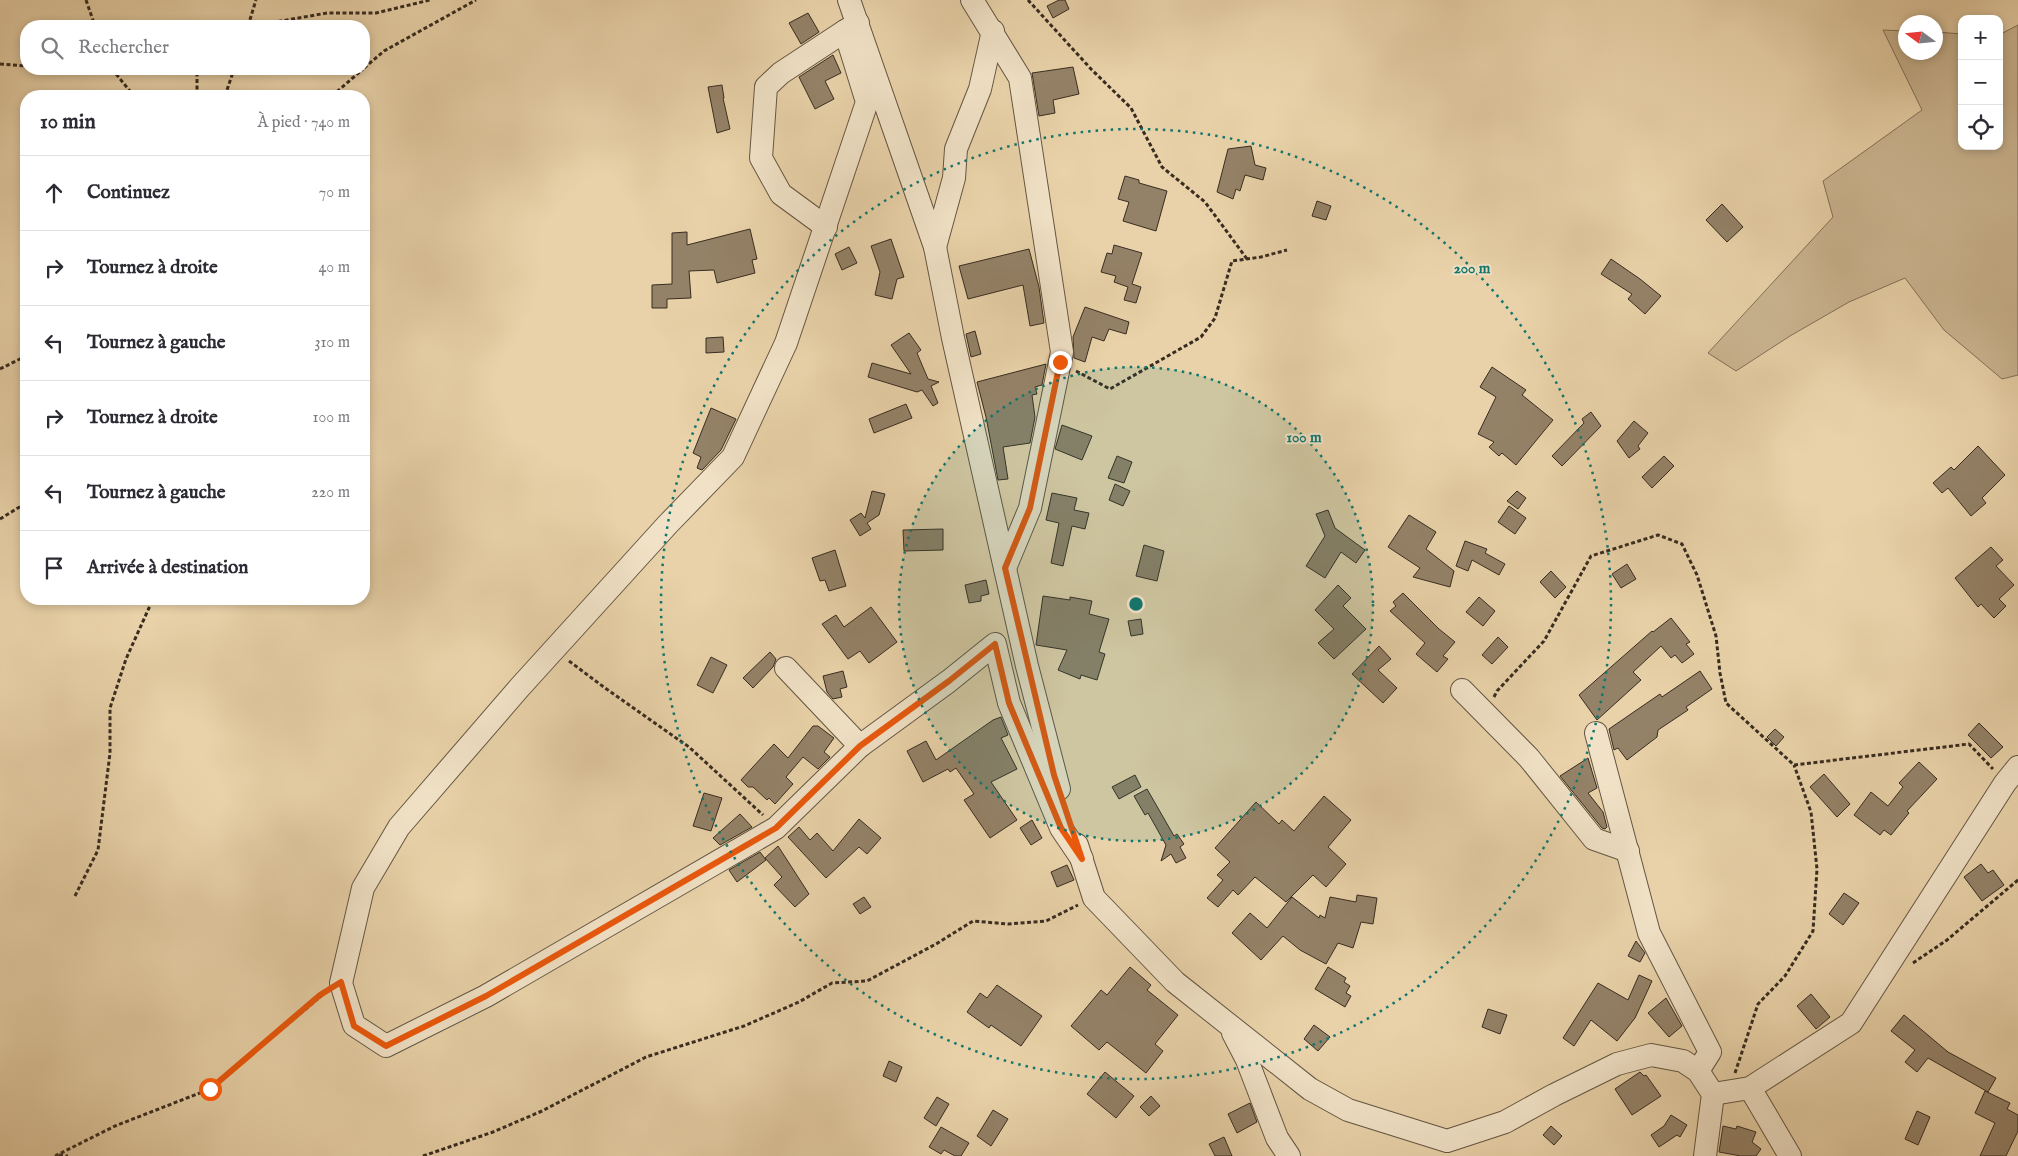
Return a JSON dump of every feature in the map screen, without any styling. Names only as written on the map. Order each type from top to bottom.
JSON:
[{"type":"street","points":[[849,0],[852,27],[867,102],[786,343],[732,457],[554,649],[399,827],[363,888],[341,982],[354,1026],[386,1046],[486,996],[776,828],[860,746],[949,681],[995,644],[1009,703],[1061,828],[1082,859]]},
{"type":"street","points":[[972,0],[993,31],[1020,78],[1062,352],[1030,508],[1005,568]]},
{"type":"street","points":[[826,227],[781,194],[761,158],[766,87],[781,73],[852,27]]},
{"type":"street","points":[[852,27],[935,247],[1005,568],[1054,775],[1094,898],[1175,982],[1310,1089],[1348,1110],[1447,1141],[1505,1122],[1616,1064],[1652,1055],[1683,1061],[1698,1071],[1713,1094],[1705,1156]]},
{"type":"street","points":[[935,247],[954,178],[956,149],[980,89],[993,31]]},
{"type":"street","points":[[786,668],[860,746]]},
{"type":"street","points":[[1462,690],[1529,758],[1594,839],[1628,851]]},
{"type":"street","points":[[1596,733],[1649,933],[1710,1052],[1698,1071]]},
{"type":"street","points":[[1713,1094],[1742,1081],[1851,1023],[2012,775]]},
{"type":"street","points":[[1228,1024],[1248,1060],[1277,1138],[1289,1156]]},
{"type":"street","points":[[1742,1081],[1790,1156]]},
{"type":"path","points":[[86,0],[93,20]]},
{"type":"path","points":[[250,20],[256,0]]},
{"type":"path","points":[[284,20],[327,13],[376,13],[430,0]]},
{"type":"path","points":[[370,64],[384,51],[476,0]]},
{"type":"path","points":[[1028,0],[1091,69],[1131,108],[1162,167],[1205,202],[1247,259]]},
{"type":"path","points":[[0,64],[20,66]]},
{"type":"path","points":[[117,75],[129,90]]},
{"type":"path","points":[[197,90],[198,75]]},
{"type":"path","points":[[227,90],[232,75]]},
{"type":"path","points":[[339,90],[357,75]]},
{"type":"path","points":[[1060,362],[1110,389],[1157,360],[1201,337],[1215,318],[1232,262],[1287,250]]},
{"type":"path","points":[[0,369],[20,359]]},
{"type":"path","points":[[0,520],[20,507]]},
{"type":"path","points":[[1485,714],[1497,691],[1544,641],[1590,556],[1658,534],[1682,544],[1697,575],[1716,636],[1720,674],[1726,703],[1794,765],[1811,812],[1817,869],[1813,931],[1785,976],[1758,1004],[1742,1081]]},
{"type":"path","points":[[75,896],[98,850],[110,753],[110,708],[126,659],[150,605]]},
{"type":"path","points":[[554,649],[605,688],[689,746],[776,828]]},
{"type":"path","points":[[1794,765],[1969,744],[2012,775]]},
{"type":"path","points":[[1909,966],[1948,940],[2018,880]]},
{"type":"path","points":[[423,1156],[493,1132],[542,1111],[646,1057],[744,1026],[799,1002],[832,983],[867,981],[936,944],[973,920],[1008,924],[1046,921],[1094,898]]},
{"type":"path","points":[[57,1156],[115,1126],[210,1089],[320,995],[341,982]]},
{"type":"path","points":[[57,1156],[68,1156]]},
{"type":"shaded area","points":[[2018,25],[2018,375],[2002,379],[1944,330],[1905,278],[1849,302],[1790,336],[1736,371],[1708,353],[1833,217],[1823,181],[1922,110],[1883,30],[1898,31],[1898,60],[1943,60],[1943,33],[1958,34],[1958,150],[2003,150],[2003,33]]},
{"type":"building","points":[[1059,0],[1065,0],[1069,9],[1053,18],[1047,6]]},
{"type":"building","points":[[808,13],[819,32],[801,44],[789,23]]},
{"type":"building","points":[[833,55],[841,73],[825,81],[834,99],[815,109],[799,77]]},
{"type":"building","points":[[1073,67],[1079,94],[1053,100],[1055,113],[1039,116],[1032,73]]},
{"type":"building","points":[[722,85],[730,129],[717,133],[708,87]]},
{"type":"building","points":[[1251,146],[1255,165],[1266,168],[1263,180],[1245,175],[1240,191],[1236,189],[1233,199],[1217,192],[1228,149]]},
{"type":"building","points":[[1125,176],[1139,180],[1139,183],[1167,191],[1156,231],[1123,221],[1129,202],[1118,199]]},
{"type":"building","points":[[1317,201],[1331,206],[1326,220],[1312,216]]},
{"type":"building","points":[[1722,204],[1743,227],[1727,242],[1706,220]]},
{"type":"building","points":[[750,229],[757,259],[752,260],[755,273],[717,283],[714,270],[689,271],[691,298],[667,299],[667,308],[652,308],[652,285],[672,284],[672,233],[687,232],[687,245]]},
{"type":"building","points":[[891,239],[904,277],[897,279],[892,299],[875,295],[880,272],[871,246]]},
{"type":"building","points":[[1114,245],[1142,253],[1132,284],[1141,287],[1136,303],[1124,300],[1128,287],[1114,282],[1116,276],[1101,272],[1107,253],[1112,254]]},
{"type":"building","points":[[849,247],[857,263],[842,270],[835,254]]},
{"type":"building","points":[[1029,249],[1039,287],[1044,323],[1030,326],[1023,285],[968,299],[959,266]]},
{"type":"building","points":[[1611,259],[1661,296],[1645,314],[1628,299],[1632,294],[1601,274]]},
{"type":"building","points":[[1085,307],[1129,322],[1126,334],[1109,329],[1104,341],[1092,337],[1085,362],[1074,358],[1073,337]]},
{"type":"building","points":[[975,331],[981,354],[971,357],[966,334]]},
{"type":"building","points":[[909,333],[921,350],[917,353],[928,379],[939,382],[931,386],[938,403],[933,406],[922,390],[917,392],[868,377],[872,363],[911,374],[891,345]]},
{"type":"building","points":[[723,337],[724,352],[706,353],[706,338]]},
{"type":"building","points":[[1046,364],[1042,385],[1035,387],[1037,394],[1032,395],[1035,417],[1030,443],[1003,447],[1008,479],[998,480],[977,382]]},
{"type":"building","points":[[1492,367],[1526,390],[1522,395],[1553,420],[1516,465],[1502,453],[1499,456],[1489,447],[1494,442],[1478,434],[1496,397],[1480,387]]},
{"type":"building","points":[[906,404],[912,418],[874,433],[869,419]]},
{"type":"building","points":[[711,408],[736,419],[721,450],[702,470],[697,468],[701,457],[693,453]]},
{"type":"building","points":[[1591,412],[1601,426],[1562,466],[1552,456],[1584,423],[1582,419]]},
{"type":"building","points":[[1634,421],[1648,433],[1638,446],[1640,449],[1629,458],[1617,441]]},
{"type":"building","points":[[1062,425],[1092,436],[1082,460],[1055,449]]},
{"type":"building","points":[[1978,446],[2005,475],[1982,498],[1986,503],[1971,516],[1948,488],[1942,493],[1933,483],[1951,467],[1954,470]]},
{"type":"building","points":[[1117,456],[1132,462],[1124,483],[1108,478]]},
{"type":"building","points":[[1664,456],[1674,466],[1652,488],[1642,477]]},
{"type":"building","points":[[1115,484],[1130,491],[1123,506],[1109,500]]},
{"type":"building","points":[[872,491],[885,494],[879,515],[867,523],[871,529],[860,536],[850,520],[861,513],[865,518]]},
{"type":"building","points":[[1517,491],[1526,498],[1518,509],[1507,501]]},
{"type":"building","points":[[1052,493],[1077,498],[1074,510],[1089,513],[1085,529],[1072,526],[1063,566],[1051,563],[1059,523],[1046,520]]},
{"type":"building","points":[[1509,506],[1526,518],[1515,534],[1498,522]]},
{"type":"building","points":[[1328,510],[1335,528],[1365,550],[1356,563],[1341,552],[1325,578],[1306,566],[1325,536],[1316,514]]},
{"type":"building","points":[[1409,515],[1436,532],[1426,549],[1454,571],[1450,587],[1413,577],[1420,568],[1388,547]]},
{"type":"building","points":[[943,529],[943,550],[904,551],[903,530]]},
{"type":"building","points":[[1465,541],[1487,549],[1485,553],[1505,564],[1499,575],[1472,560],[1468,571],[1456,566]]},
{"type":"building","points":[[1144,545],[1164,551],[1157,581],[1136,576]]},
{"type":"building","points":[[1991,547],[2003,560],[1996,566],[2014,585],[1999,599],[2006,606],[1994,618],[1981,604],[1978,607],[1955,578]]},
{"type":"building","points":[[835,550],[846,586],[829,591],[825,580],[820,581],[812,558]]},
{"type":"building","points":[[1627,564],[1636,579],[1621,588],[1612,574]]},
{"type":"building","points":[[1551,571],[1566,587],[1555,598],[1540,582]]},
{"type":"building","points":[[986,580],[989,594],[981,596],[981,601],[969,603],[965,585]]},
{"type":"building","points":[[1338,585],[1351,598],[1343,606],[1366,629],[1334,659],[1318,643],[1334,629],[1315,610]]},
{"type":"building","points":[[1403,593],[1439,629],[1455,642],[1443,656],[1448,659],[1437,672],[1416,654],[1425,643],[1390,611],[1396,606],[1393,602]]},
{"type":"building","points":[[1043,596],[1070,600],[1070,597],[1092,601],[1089,614],[1109,619],[1099,652],[1105,654],[1097,680],[1081,675],[1080,679],[1058,670],[1067,650],[1036,645]]},
{"type":"building","points":[[1479,597],[1495,611],[1483,626],[1466,612]]},
{"type":"building","points":[[871,607],[897,642],[869,663],[860,651],[848,659],[822,624],[836,615],[844,627]]},
{"type":"building","points":[[1671,618],[1690,642],[1686,644],[1694,654],[1682,663],[1675,655],[1671,658],[1661,646],[1633,672],[1641,680],[1597,720],[1579,695],[1652,631]]},
{"type":"building","points":[[1141,619],[1143,634],[1131,636],[1128,621]]},
{"type":"building","points":[[1498,637],[1508,647],[1492,664],[1482,655]]},
{"type":"building","points":[[1379,646],[1391,659],[1378,670],[1397,688],[1383,703],[1352,674]]},
{"type":"building","points":[[770,652],[776,659],[773,667],[753,688],[743,678]]},
{"type":"building","points":[[711,657],[727,665],[713,693],[697,685]]},
{"type":"building","points":[[843,671],[847,687],[840,689],[842,697],[833,699],[827,692],[823,676]]},
{"type":"building","points":[[1700,671],[1712,689],[1686,707],[1688,710],[1658,730],[1657,737],[1627,760],[1618,748],[1614,750],[1609,729],[1660,694],[1662,697]]},
{"type":"building","points":[[1001,717],[1008,735],[1001,738],[1017,769],[991,782],[1017,820],[990,838],[964,800],[974,794],[956,768],[950,772],[948,769],[923,782],[907,751],[926,741],[936,760],[993,720]]},
{"type":"building","points":[[1979,723],[2003,747],[1991,758],[1968,735]]},
{"type":"building","points":[[813,726],[818,726],[834,738],[824,752],[830,757],[818,769],[803,757],[786,777],[793,784],[775,804],[769,798],[767,800],[753,787],[748,787],[741,780],[774,744],[788,758]]},
{"type":"building","points":[[1775,729],[1784,737],[1776,746],[1767,737]]},
{"type":"building","points":[[1588,758],[1597,788],[1588,793],[1603,812],[1607,827],[1605,829],[1602,828],[1560,776]]},
{"type":"building","points":[[1919,762],[1937,779],[1907,811],[1909,813],[1891,835],[1884,830],[1880,835],[1854,815],[1871,792],[1888,806],[1903,787],[1899,783]]},
{"type":"building","points":[[1824,774],[1850,804],[1837,817],[1810,787]]},
{"type":"building","points":[[1135,775],[1141,787],[1119,799],[1112,787]]},
{"type":"building","points":[[1147,789],[1174,836],[1177,834],[1184,844],[1180,847],[1186,858],[1176,863],[1171,854],[1161,861],[1166,845],[1148,813],[1145,815],[1134,796]]},
{"type":"building","points":[[704,793],[722,798],[711,831],[693,826]]},
{"type":"building","points":[[1324,796],[1351,820],[1328,847],[1346,864],[1326,887],[1313,875],[1286,902],[1255,877],[1238,895],[1233,890],[1218,907],[1207,898],[1223,880],[1217,875],[1230,862],[1215,848],[1256,802],[1279,824],[1282,820],[1294,831]]},
{"type":"building","points":[[740,814],[752,827],[720,845],[713,838]]},
{"type":"building","points":[[859,819],[881,838],[867,854],[859,847],[826,878],[788,837],[799,827],[810,840],[817,833],[833,851]]},
{"type":"building","points":[[1032,820],[1042,838],[1031,845],[1020,828]]},
{"type":"building","points":[[778,846],[809,894],[795,907],[774,885],[782,877],[765,858]]},
{"type":"building","points":[[760,852],[766,860],[737,882],[729,870]]},
{"type":"building","points":[[1981,864],[1988,873],[1993,870],[2004,885],[1982,901],[1964,877]]},
{"type":"building","points":[[1067,865],[1074,880],[1057,887],[1051,872]]},
{"type":"building","points":[[1844,893],[1859,903],[1843,925],[1829,914]]},
{"type":"building","points":[[1357,895],[1377,898],[1373,924],[1361,922],[1353,948],[1338,943],[1326,964],[1300,950],[1283,936],[1261,960],[1232,933],[1250,913],[1267,928],[1292,897],[1319,918],[1320,915],[1325,918],[1330,897],[1356,902]]},
{"type":"building","points":[[864,897],[871,907],[860,914],[853,904]]},
{"type":"building","points":[[1636,941],[1645,953],[1640,962],[1628,956]]},
{"type":"building","points":[[1130,967],[1151,985],[1147,990],[1178,1015],[1155,1044],[1163,1051],[1146,1073],[1107,1042],[1099,1050],[1071,1026],[1101,990],[1107,995]]},
{"type":"building","points":[[1328,967],[1346,978],[1344,982],[1350,986],[1346,993],[1351,996],[1345,1007],[1315,989]]},
{"type":"building","points":[[1639,975],[1652,981],[1635,1018],[1617,1041],[1591,1020],[1574,1046],[1563,1038],[1598,983],[1628,1000]]},
{"type":"building","points":[[997,985],[1042,1016],[1021,1046],[991,1025],[989,1028],[967,1012],[980,993],[987,998]]},
{"type":"building","points":[[1811,994],[1830,1017],[1816,1029],[1797,1006]]},
{"type":"building","points":[[1666,998],[1682,1026],[1669,1037],[1648,1013]]},
{"type":"building","points":[[1488,1009],[1507,1015],[1500,1034],[1482,1027]]},
{"type":"building","points":[[1904,1015],[1948,1052],[1996,1078],[1988,1092],[1928,1058],[1917,1072],[1905,1062],[1915,1050],[1891,1031]]},
{"type":"building","points":[[1314,1025],[1330,1037],[1318,1051],[1304,1039]]},
{"type":"building","points":[[889,1061],[902,1067],[896,1082],[883,1076]]},
{"type":"building","points":[[1105,1072],[1134,1096],[1116,1118],[1087,1094]]},
{"type":"building","points":[[1640,1072],[1644,1076],[1646,1075],[1661,1096],[1632,1115],[1615,1089]]},
{"type":"building","points":[[1985,1091],[2010,1103],[2007,1109],[2018,1115],[2018,1131],[2006,1156],[1980,1156],[1995,1123],[1975,1113]]},
{"type":"building","points":[[1151,1096],[1160,1106],[1149,1116],[1140,1107]]},
{"type":"building","points":[[937,1097],[949,1104],[936,1126],[924,1118]]},
{"type":"building","points":[[1250,1103],[1257,1122],[1237,1133],[1228,1114]]},
{"type":"building","points":[[993,1110],[1008,1119],[991,1146],[977,1136]]},
{"type":"building","points":[[1917,1111],[1930,1117],[1918,1145],[1905,1139]]},
{"type":"building","points":[[1671,1115],[1687,1125],[1680,1137],[1677,1135],[1659,1147],[1651,1135],[1664,1126]]},
{"type":"building","points":[[1551,1126],[1562,1136],[1554,1145],[1543,1135]]},
{"type":"building","points":[[1723,1126],[1736,1129],[1737,1126],[1756,1132],[1752,1142],[1761,1149],[1756,1156],[1741,1156],[1719,1152]]},
{"type":"building","points":[[941,1127],[969,1143],[961,1156],[955,1156],[944,1150],[941,1154],[929,1147]]},
{"type":"building","points":[[1224,1137],[1232,1156],[1215,1156],[1209,1144]]},
{"type":"route","points":[[210,1089],[320,995],[341,982],[354,1026],[386,1046],[486,996],[776,828],[860,746],[949,681],[995,644],[1009,703],[1061,828],[1082,859],[1054,775],[1005,568],[1030,508],[1060,362]]}]
